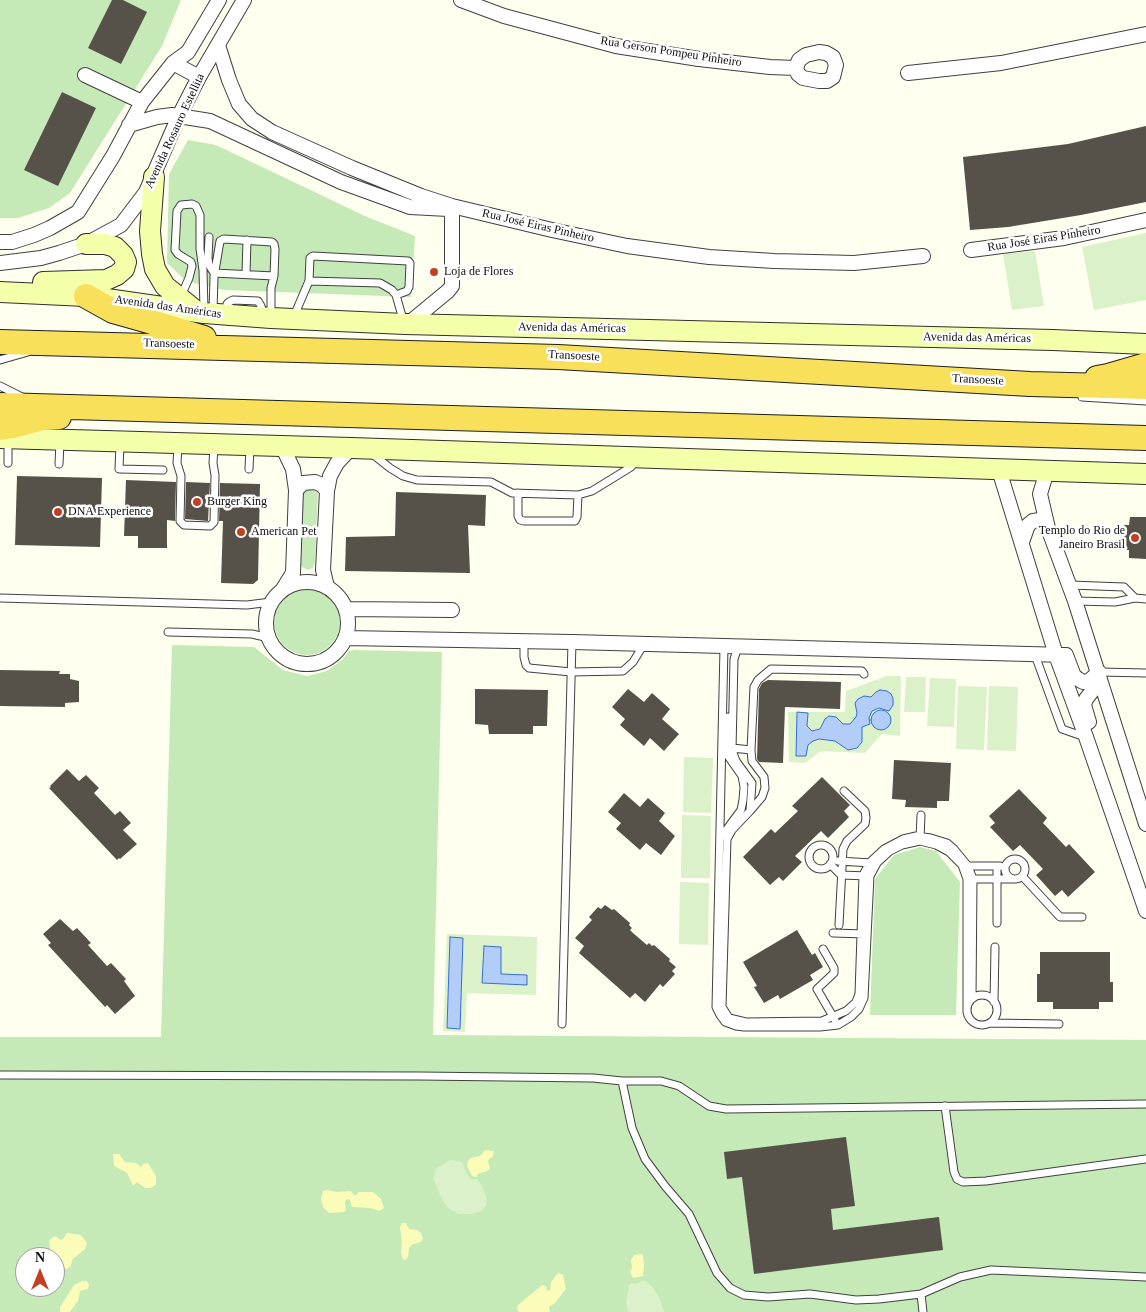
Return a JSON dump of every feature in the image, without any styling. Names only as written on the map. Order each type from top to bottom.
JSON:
[{"type":"highway","points":[[86,296],[113,312],[194,336],[243,341],[272,348]]},
{"type":"highway","points":[[0,342],[558,357],[1030,384],[1146,387]]},
{"type":"highway","points":[[1030,384],[1058,377],[1101,377],[1146,365]]},
{"type":"highway","points":[[0,404],[1146,438]]},
{"type":"highway","points":[[3,434],[13,426],[43,418],[70,416],[86,406]]},
{"type":"main road","points":[[154,177],[150,231],[152,254],[159,278],[179,299],[210,314]]},
{"type":"main road","points":[[4,292],[25,284],[40,282],[106,280],[124,269],[126,262],[123,255],[114,247],[105,244],[86,244]]},
{"type":"main road","name":"Avenida das Américas","points":[[4,292],[86,296],[152,307],[267,318],[406,324],[1146,344]]},
{"type":"main road","points":[[1053,340],[1146,332]]},
{"type":"main road","points":[[3,434],[60,440],[1146,474]]},
{"type":"street","name":"Avenida Rosauro Estellita","points":[[0,263],[41,258],[86,244],[121,225],[146,192],[198,77],[244,0]]},
{"type":"street","name":"Rua Gerson Pompeu Pinheiro","points":[[462,0],[504,16],[616,46],[699,59],[796,68]]},
{"type":"street","points":[[0,242],[12,242],[42,232],[78,212],[113,156],[142,102],[173,63],[188,52],[217,1]]},
{"type":"street","points":[[908,72],[1001,63],[1146,34]]},
{"type":"street","name":"Rua José Eiras Pinheiro","points":[[218,45],[239,104],[252,119],[272,132],[352,168],[452,208],[617,244],[709,257],[774,262],[854,263],[923,256]]},
{"type":"street","points":[[173,63],[198,77]]},
{"type":"street","points":[[85,75],[142,102]]},
{"type":"street","points":[[129,125],[172,115],[210,121],[341,182],[410,207],[452,208],[452,286],[406,324]]},
{"type":"street","name":"Rua José Eiras Pinheiro","points":[[971,250],[1064,238],[1146,220]]},
{"type":"street","points":[[282,446],[293,469],[296,490],[293,573],[271,602],[266,615],[266,628],[269,638],[278,652],[289,660],[302,664],[315,663],[328,658],[338,650],[348,629],[346,609],[338,596],[327,587],[316,582],[293,584],[282,589]]},
{"type":"street","points":[[327,587],[323,570],[330,476],[337,463],[358,448]]},
{"type":"street","points":[[999,470],[1056,655],[1146,911]]},
{"type":"street","points":[[1047,471],[1040,494],[1048,528],[1070,585],[1099,672],[1146,824]]},
{"type":"street","points":[[296,490],[304,483],[314,482],[322,485],[328,491]]},
{"type":"street","points":[[1022,542],[1028,525],[1033,521],[1040,520],[1048,528]]},
{"type":"street","points":[[346,609],[452,610]]},
{"type":"street","points":[[345,638],[1066,655],[1074,676],[1083,682],[1089,681],[1099,672]]},
{"type":"street","points":[[1086,737],[1089,721],[1084,706],[1086,699],[1096,686],[1099,672]]},
{"type":"lane","points":[[179,299],[189,278],[192,266],[191,262],[178,254],[176,250],[177,211],[181,205],[192,204],[196,206],[200,215],[200,249],[210,314]]},
{"type":"lane","points":[[209,237],[208,258],[209,265],[214,273]]},
{"type":"lane","points":[[210,314],[214,273],[220,241],[224,239],[247,240],[272,242],[274,244],[274,276],[267,318]]},
{"type":"lane","points":[[246,274],[247,240]]},
{"type":"lane","points":[[292,319],[308,281],[310,258],[313,256],[408,261],[410,263],[409,287],[407,291],[396,295]]},
{"type":"lane","points":[[214,273],[274,276]]},
{"type":"lane","points":[[308,281],[380,283],[392,290],[396,295],[406,324]]},
{"type":"lane","points":[[0,351],[41,351]]},
{"type":"lane","points":[[0,360],[31,351]]},
{"type":"lane","points":[[0,386],[24,398]]},
{"type":"lane","points":[[1070,396],[1146,401]]},
{"type":"lane","points":[[0,397],[44,398]]},
{"type":"lane","points":[[3,434],[8,463]]},
{"type":"lane","points":[[59,464],[60,440]]},
{"type":"lane","points":[[120,441],[119,469],[163,470]]},
{"type":"lane","points":[[178,443],[177,463],[182,476],[180,521],[184,526],[210,526],[214,522],[214,444]]},
{"type":"lane","points":[[250,445],[250,469]]},
{"type":"lane","points":[[358,448],[403,476],[417,480],[491,482],[512,493],[578,495],[592,491],[623,472],[631,467],[638,458]]},
{"type":"lane","points":[[518,493],[518,516],[520,520],[524,521],[575,521],[577,517],[578,495]]},
{"type":"lane","points":[[1070,585],[1124,587],[1135,598]]},
{"type":"lane","points":[[0,598],[247,606],[271,602]]},
{"type":"lane","points":[[1075,601],[1115,602],[1135,598],[1146,599]]},
{"type":"lane","points":[[168,632],[252,634],[269,638]]},
{"type":"lane","points":[[524,642],[524,658],[529,668],[534,670],[571,672],[624,671],[633,662],[644,644]]},
{"type":"lane","points":[[562,1024],[572,642]]},
{"type":"lane","points":[[731,647],[734,659],[732,748],[736,761],[752,783],[750,811]]},
{"type":"lane","points":[[720,837],[741,810],[744,787],[742,776],[728,756],[727,748],[731,647]]},
{"type":"lane","points":[[731,647],[720,837],[716,1007],[720,1015],[725,1022],[736,1026],[820,1027],[838,1025],[851,1017],[859,1009],[864,998],[864,934]]},
{"type":"lane","points":[[1035,655],[1062,729],[1086,737]]},
{"type":"lane","points":[[864,674],[862,671],[771,669],[758,680],[754,688],[752,761],[764,777],[765,783],[762,797],[727,838],[722,1007],[729,1018],[746,1022],[822,1021],[846,1011],[856,1002],[859,994],[867,875],[874,863],[890,851],[920,838],[949,852],[965,866],[970,879],[972,999],[967,1007],[967,1012]]},
{"type":"lane","points":[[1099,672],[1146,673]]},
{"type":"lane","points":[[732,748],[751,750]]},
{"type":"lane","points":[[839,925],[840,875],[843,849],[847,841],[864,824],[866,818],[865,811],[844,791]]},
{"type":"lane","points":[[920,815],[920,838]]},
{"type":"lane","points":[[965,866],[1005,866],[1012,859],[1022,861],[1026,871],[1022,877],[1013,879],[970,879]]},
{"type":"lane","points":[[840,875],[831,862],[874,863]]},
{"type":"lane","points":[[997,866],[997,923]]},
{"type":"lane","points":[[1005,866],[1007,876],[1013,879]]},
{"type":"lane","points":[[840,875],[867,875]]},
{"type":"lane","points":[[1022,877],[1060,917],[1082,918]]},
{"type":"lane","points":[[970,879],[968,1017],[975,1024],[980,1025],[990,1023],[1059,1024]]},
{"type":"lane","points":[[833,934],[864,934]]},
{"type":"lane","points":[[990,1023],[994,1020],[997,1011],[994,1002],[995,947]]},
{"type":"lane","points":[[824,949],[834,968],[834,973],[817,989],[838,1025]]},
{"type":"lane","points":[[972,999],[986,996],[994,1002]]},
{"type":"lane","points":[[0,1075],[419,1076],[594,1078],[622,1081],[661,1081],[679,1086],[710,1106],[726,1109],[1146,1104]]},
{"type":"lane","points":[[622,1081],[632,1128],[645,1159],[689,1214],[717,1273],[730,1288],[744,1294],[768,1296],[810,1294],[856,1300],[921,1294],[960,1278],[991,1270],[1146,1277]]},
{"type":"lane","points":[[944,1106],[954,1172],[957,1179],[963,1182],[986,1181],[1145,1160]]},
{"type":"lane","points":[[921,1294],[923,1312]]},
{"type":"shaded area","points":[[0,0],[181,0],[162,46],[70,193],[49,208],[18,218],[0,218]]},
{"type":"shaded area","points":[[188,140],[216,145],[365,216],[415,236],[411,297],[224,290],[186,281],[167,263],[169,174]]},
{"type":"shaded area","points":[[1146,233],[1146,300],[1094,310],[1082,247]]},
{"type":"shaded area","points":[[1035,251],[1044,306],[1012,310],[1003,254]]},
{"type":"shaded area","points":[[305,486],[315,486],[318,491],[315,562],[313,568],[308,570],[302,567],[300,561],[303,491]]},
{"type":"shaded area","points":[[307,589],[319,592],[330,599],[337,610],[340,622],[337,634],[330,645],[319,652],[307,655],[295,652],[284,645],[277,634],[274,622],[277,610],[284,599],[295,592]]},
{"type":"shaded area","points":[[172,645],[254,647],[283,670],[307,676],[327,671],[343,659],[349,651],[354,650],[442,652],[433,1035],[1146,1040],[1146,1312],[0,1312],[0,1037],[161,1037]]},
{"type":"shaded area","points":[[887,676],[901,676],[900,736],[882,734],[865,753],[821,751],[805,763],[789,762],[788,712],[845,712],[846,691]]},
{"type":"shaded area","points":[[906,677],[926,677],[925,712],[904,712]]},
{"type":"shaded area","points":[[930,678],[956,679],[954,727],[927,726]]},
{"type":"shaded area","points":[[958,686],[987,687],[984,750],[956,749]]},
{"type":"shaded area","points":[[989,686],[1018,687],[1016,751],[987,750]]},
{"type":"shaded area","points":[[684,757],[713,758],[711,813],[683,812]]},
{"type":"shaded area","points":[[682,815],[711,816],[710,878],[681,878]]},
{"type":"shaded area","points":[[920,847],[936,851],[960,882],[956,1015],[870,1015],[875,879],[894,855]]},
{"type":"shaded area","points":[[680,882],[709,883],[708,945],[679,944]]},
{"type":"shaded area","points":[[447,934],[537,937],[536,995],[467,993],[465,1032],[443,1031]]},
{"type":"shaded area","points":[[450,1160],[462,1162],[468,1176],[471,1179],[477,1179],[482,1186],[487,1199],[486,1206],[481,1211],[473,1214],[459,1214],[449,1209],[443,1201],[433,1178],[436,1169]]},
{"type":"shaded area","points":[[644,1280],[652,1286],[659,1297],[664,1312],[628,1312],[626,1303],[629,1285]]},
{"type":"sand","points":[[485,1150],[494,1151],[493,1157],[488,1161],[490,1169],[479,1173],[476,1177],[472,1176],[467,1166],[468,1161],[471,1158],[480,1156]]},
{"type":"sand","points":[[113,1154],[119,1154],[125,1162],[136,1163],[141,1167],[143,1164],[148,1163],[156,1176],[156,1185],[145,1188],[137,1182],[133,1186],[127,1173],[114,1166]]},
{"type":"sand","points":[[323,1191],[337,1192],[351,1191],[355,1196],[359,1192],[373,1192],[381,1199],[384,1208],[380,1211],[370,1208],[353,1207],[350,1200],[347,1199],[344,1212],[329,1213],[323,1207],[321,1199]]},
{"type":"sand","points":[[402,1223],[406,1223],[409,1229],[417,1230],[423,1238],[421,1242],[413,1244],[409,1248],[408,1257],[405,1260],[401,1253],[400,1227]]},
{"type":"sand","points":[[67,1233],[81,1235],[87,1243],[85,1249],[72,1260],[71,1266],[67,1269],[65,1269],[65,1247],[50,1247],[49,1240],[55,1236],[61,1240]]},
{"type":"sand","points":[[634,1255],[643,1255],[644,1266],[643,1276],[633,1278],[630,1272],[632,1268],[631,1260]]},
{"type":"sand","points":[[558,1273],[563,1275],[566,1289],[555,1303],[549,1307],[550,1312],[519,1312],[517,1309],[518,1305],[542,1285],[546,1286],[547,1290],[550,1291],[551,1282]]},
{"type":"sand","points":[[87,1281],[88,1289],[80,1291],[78,1301],[70,1312],[60,1312],[60,1307],[74,1285]]},
{"type":"water","points":[[880,690],[891,694],[893,705],[889,711],[879,708],[872,711],[869,718],[870,724],[862,727],[862,742],[857,748],[848,750],[835,741],[819,739],[808,745],[806,756],[796,756],[797,712],[808,713],[807,726],[812,731],[820,729],[825,719],[829,716],[836,717],[843,724],[850,724],[856,717],[855,703],[858,699],[864,696],[871,697]]},
{"type":"water","points":[[881,710],[888,713],[891,720],[888,727],[881,730],[874,727],[871,720],[874,713]]},
{"type":"water","points":[[450,937],[463,938],[460,1029],[447,1028]]},
{"type":"water","points":[[484,946],[501,947],[501,974],[527,975],[527,985],[482,983]]},
{"type":"building","points":[[112,0],[123,0],[147,12],[121,64],[88,48]]},
{"type":"building","points":[[62,92],[96,108],[58,186],[24,170]]},
{"type":"building","points":[[1146,126],[1146,202],[1008,227],[970,230],[963,157],[1068,144]]},
{"type":"building","name":"DNA Experience","points":[[17,476],[102,478],[100,547],[15,545]]},
{"type":"building","points":[[126,480],[176,482],[175,521],[167,520],[167,548],[138,548],[138,536],[124,536]]},
{"type":"building","name":"Burger King","points":[[186,482],[210,483],[208,521],[185,519]]},
{"type":"building","name":"American Pet","points":[[220,483],[260,484],[258,580],[253,584],[221,583],[223,521],[219,521]]},
{"type":"building","points":[[396,492],[486,495],[485,526],[468,525],[470,573],[345,571],[346,537],[395,536]]},
{"type":"building","name":"Templo do Rio de Janeiro Brasil","points":[[1130,517],[1146,517],[1146,559],[1129,558],[1129,550],[1123,550],[1124,525],[1129,525]]},
{"type":"building","points":[[0,670],[60,671],[59,674],[70,674],[70,679],[79,681],[79,702],[65,703],[65,707],[0,706]]},
{"type":"building","points":[[768,680],[841,682],[840,709],[785,707],[783,763],[759,762],[757,759],[759,689],[762,683]]},
{"type":"building","points":[[475,689],[548,690],[547,726],[533,726],[533,734],[489,734],[488,725],[475,724]]},
{"type":"building","points":[[628,689],[644,702],[652,693],[670,709],[662,719],[679,734],[664,751],[650,738],[644,746],[620,725],[625,719],[612,707]]},
{"type":"building","points":[[894,760],[951,763],[949,801],[937,801],[937,808],[905,807],[906,800],[892,799]]},
{"type":"building","points":[[67,769],[79,781],[86,775],[99,788],[94,793],[115,815],[120,811],[131,823],[123,830],[137,844],[120,859],[117,860],[49,788]]},
{"type":"building","points":[[822,777],[850,805],[844,811],[849,817],[828,838],[821,831],[795,856],[802,862],[783,881],[779,877],[770,885],[743,857],[771,829],[775,833],[798,811],[792,806]]},
{"type":"building","points":[[1019,789],[1047,818],[1043,823],[1066,847],[1069,844],[1095,872],[1068,897],[1062,890],[1055,896],[1036,875],[1043,869],[1020,845],[1013,851],[990,827],[995,823],[989,816]]},
{"type":"building","points":[[624,793],[640,807],[648,798],[665,813],[659,821],[675,836],[661,855],[646,843],[640,850],[616,829],[621,823],[608,812]]},
{"type":"building","points":[[605,905],[612,910],[614,909],[630,923],[629,925],[632,928],[630,930],[633,933],[647,945],[649,943],[652,946],[654,945],[676,967],[672,971],[675,974],[663,987],[660,984],[645,1002],[635,993],[630,998],[579,953],[584,946],[575,938],[592,920],[589,917],[598,907],[601,909]]},
{"type":"building","points":[[60,919],[73,931],[77,928],[91,943],[88,945],[107,966],[111,963],[126,979],[124,981],[135,996],[115,1014],[107,1005],[105,1007],[48,945],[51,943],[43,934]]},
{"type":"building","points":[[797,930],[812,955],[815,953],[823,967],[810,975],[813,980],[780,999],[778,995],[764,1003],[754,987],[757,986],[743,962]]},
{"type":"building","points":[[1040,952],[1110,952],[1110,982],[1113,982],[1113,1002],[1099,1002],[1099,1009],[1053,1009],[1053,1002],[1037,1002],[1037,974],[1040,974]]},
{"type":"building","points":[[846,1137],[855,1206],[831,1209],[833,1230],[939,1217],[943,1250],[754,1274],[742,1177],[727,1179],[724,1152]]},
{"type":"place","name":"Loja de Flores","points":[[434,272]]},
{"type":"place","name":"Burger King","points":[[197,502]]},
{"type":"place","name":"DNA Experience","points":[[58,512]]},
{"type":"place","name":"American Pet","points":[[241,532]]},
{"type":"place","name":"Templo do Rio de Janeiro Brasil","points":[[1135,538]]}]
